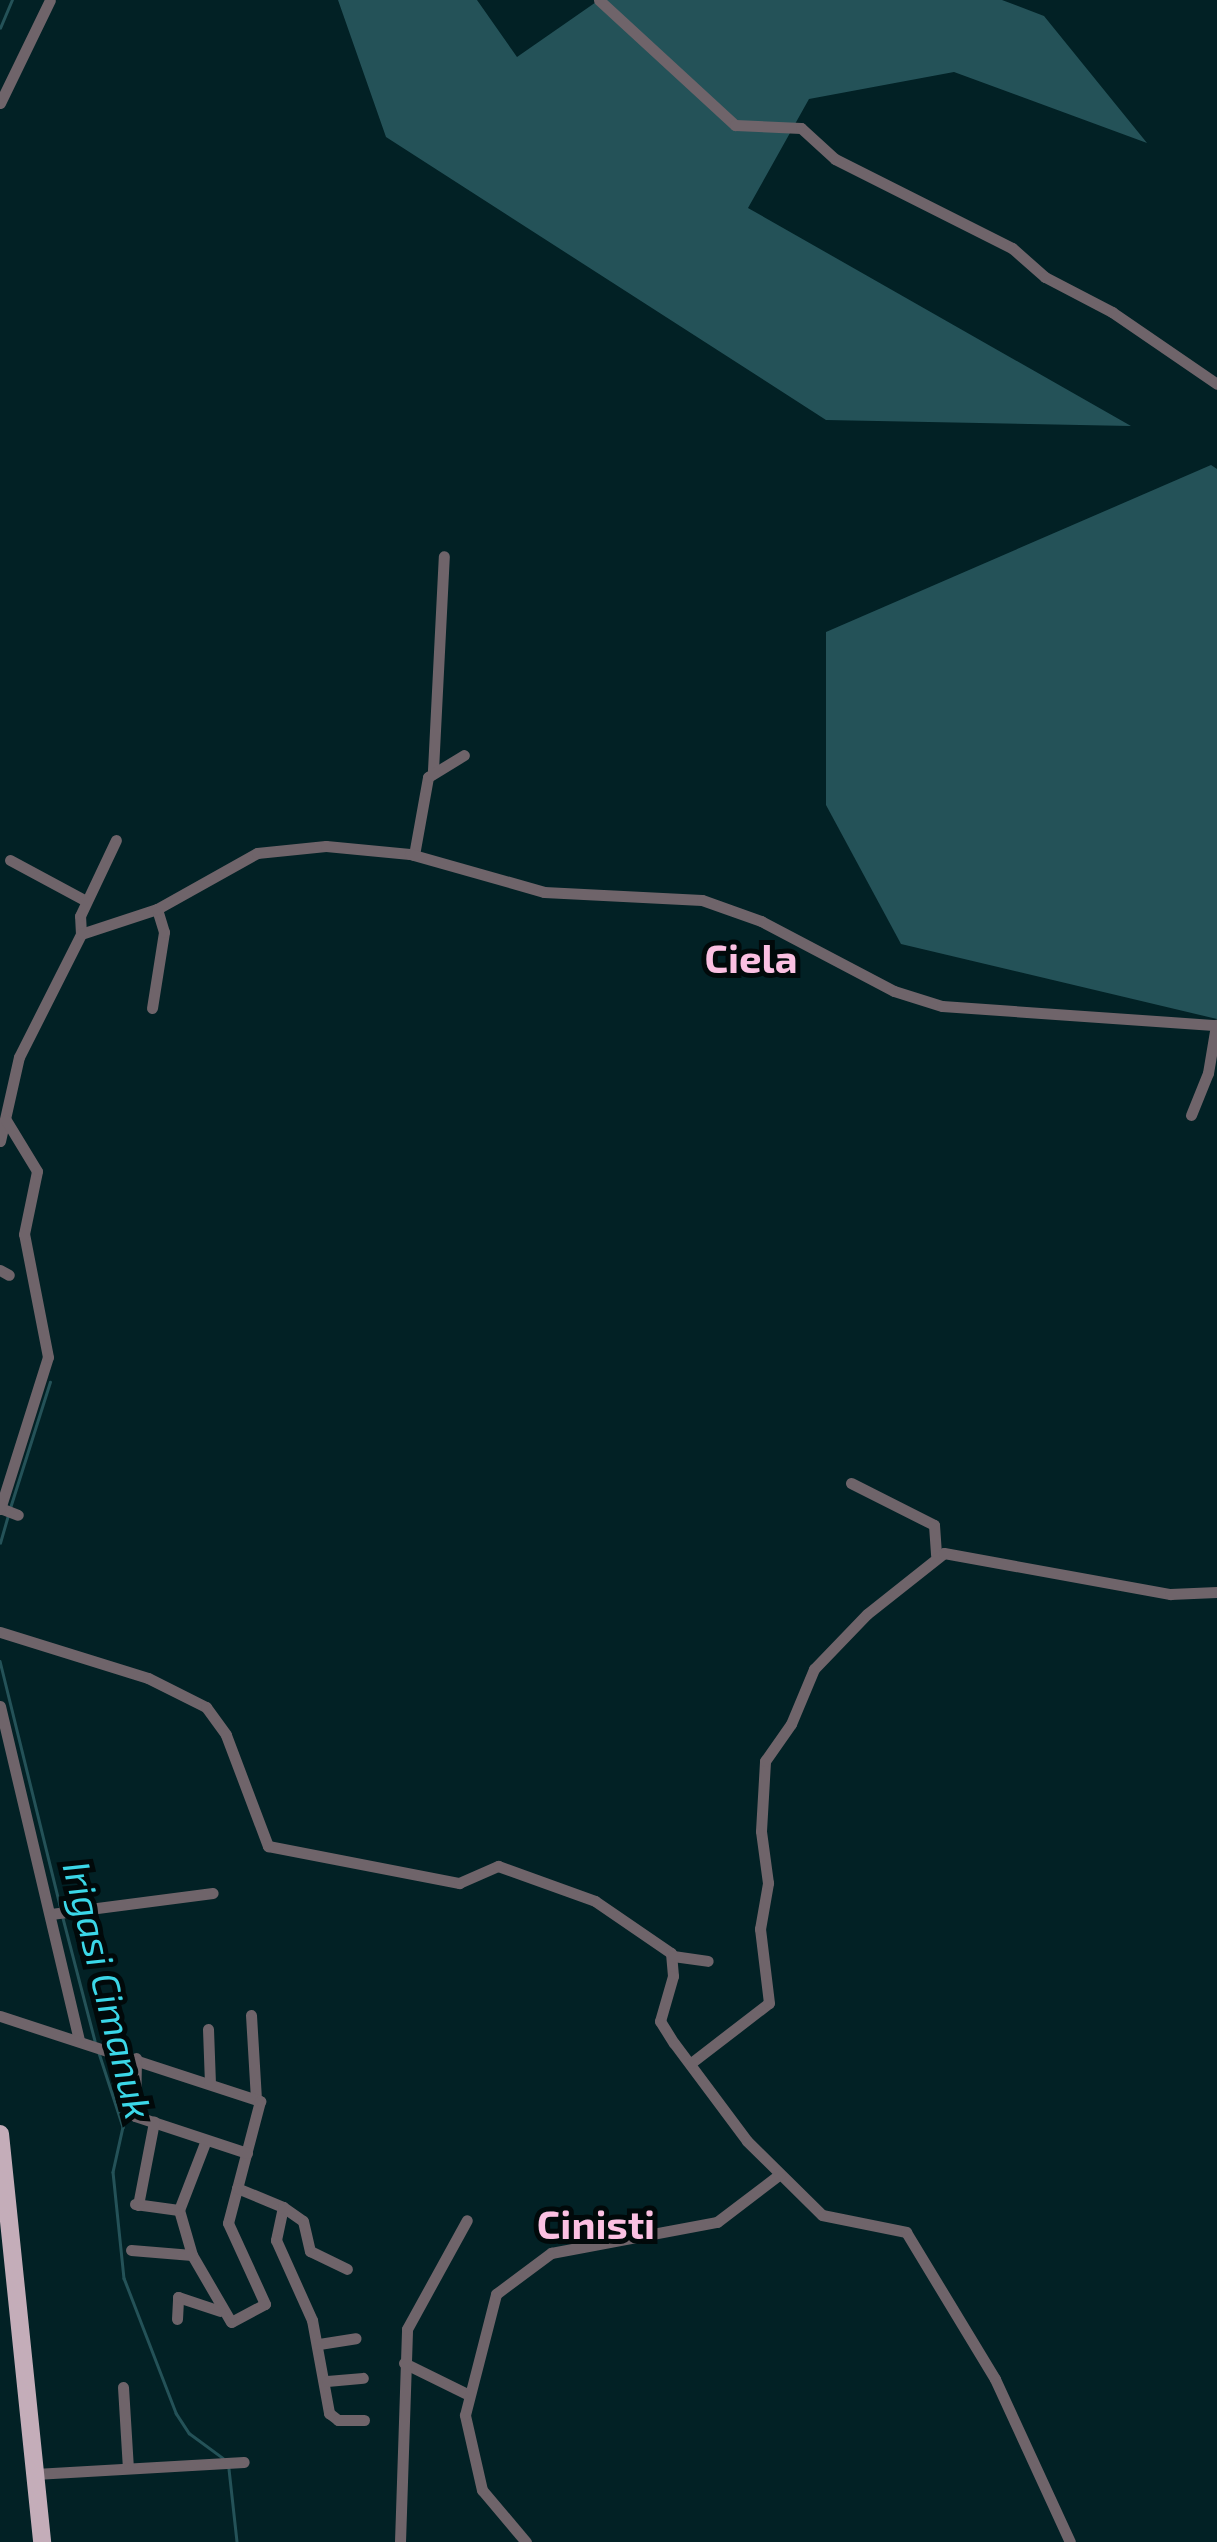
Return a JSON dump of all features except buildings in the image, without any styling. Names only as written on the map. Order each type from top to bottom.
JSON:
[{"type":"main road","points":[[0,2134],[2,2196],[42,2542]]},
{"type":"street","points":[[0,104],[50,0]]},
{"type":"street","points":[[599,0],[735,125],[800,128],[835,158],[1012,248],[1046,277],[1112,312],[1217,384]]},
{"type":"street","points":[[414,855],[433,770],[444,556]]},
{"type":"street","points":[[433,770],[464,755]]},
{"type":"street","points":[[7,1511],[48,1357],[24,1234],[36,1171],[4,1131],[19,1057],[81,934],[86,901],[116,840]]},
{"type":"street","points":[[81,934],[157,909],[257,853],[331,846],[414,855],[544,892],[720,905],[894,991],[942,1006],[1216,1025],[1208,1072],[1190,1116]]},
{"type":"street","points":[[10,860],[86,901]]},
{"type":"street","points":[[152,1008],[164,932],[157,909]]},
{"type":"street","points":[[851,1483],[936,1527],[936,1556]]},
{"type":"street","points":[[691,2062],[769,2003],[760,1929],[768,1883],[761,1804],[768,1753],[791,1724],[814,1669],[936,1556],[964,1552],[1170,1594],[1217,1592]]},
{"type":"street","points":[[0,1632],[104,1662],[206,1707],[226,1735],[268,1846],[323,1862],[459,1883],[498,1866],[595,1901],[673,1956],[708,1961]]},
{"type":"street","points":[[0,1706],[56,1913],[81,2040]]},
{"type":"street","points":[[56,1913],[213,1893]]},
{"type":"street","points":[[673,1956],[660,2021],[747,2140],[822,2216],[906,2232],[994,2379],[1070,2542]]},
{"type":"street","points":[[250,2015],[256,2100]]},
{"type":"street","points":[[0,2016],[110,2049],[263,2105],[229,2227],[265,2304],[230,2322],[220,2312],[192,2256],[178,2210],[206,2140]]},
{"type":"street","points":[[208,2029],[210,2084]]},
{"type":"street","points":[[136,2058],[131,2111],[247,2153]]},
{"type":"street","points":[[154,2122],[134,2204],[178,2210]]},
{"type":"street","points":[[526,2542],[482,2490],[465,2415],[488,2310],[524,2268],[557,2251],[717,2222],[780,2174]]},
{"type":"street","points":[[237,2188],[283,2207],[303,2221],[310,2251],[347,2269]]},
{"type":"street","points":[[283,2207],[276,2240],[319,2344],[332,2418],[364,2420]]},
{"type":"street","points":[[400,2542],[404,2363],[410,2322],[467,2220]]},
{"type":"street","points":[[131,2250],[192,2256]]},
{"type":"street","points":[[177,2319],[178,2297],[220,2312]]},
{"type":"street","points":[[319,2344],[356,2338]]},
{"type":"street","points":[[404,2363],[468,2395]]},
{"type":"street","points":[[327,2381],[363,2378]]},
{"type":"street","points":[[123,2388],[128,2468]]},
{"type":"street","points":[[35,2474],[244,2462]]},
{"type":"shaded area","points":[[338,0],[477,0],[517,57],[599,0],[1002,0],[1044,16],[1147,143],[954,72],[809,99],[748,208],[1131,426],[826,420],[386,137]]},
{"type":"shaded area","points":[[1211,465],[1217,469],[1217,1019],[901,944],[826,805],[826,632]]},
{"type":"waterway","points":[[0,28],[12,0]]},
{"type":"waterway","name":"Irigasi Cimanuk","points":[[10,1508],[50,1382]]},
{"type":"waterway","name":"Irigasi Cimanuk","points":[[0,1543],[8,1515]]},
{"type":"waterway","name":"Irigasi Cimanuk","points":[[0,1661],[61,1910]]},
{"type":"waterway","name":"Irigasi Cimanuk","points":[[63,1918],[95,2041]]},
{"type":"waterway","name":"Irigasi Cimanuk","points":[[99,2053],[123,2127],[113,2172],[124,2278],[176,2413],[189,2433],[223,2458]]},
{"type":"waterway","name":"Irigasi Cimanuk","points":[[229,2469],[237,2542]]},
{"type":"district","name":"Ciela","points":[[751,957]]},
{"type":"district","name":"Cinisti","points":[[596,2223]]}]
